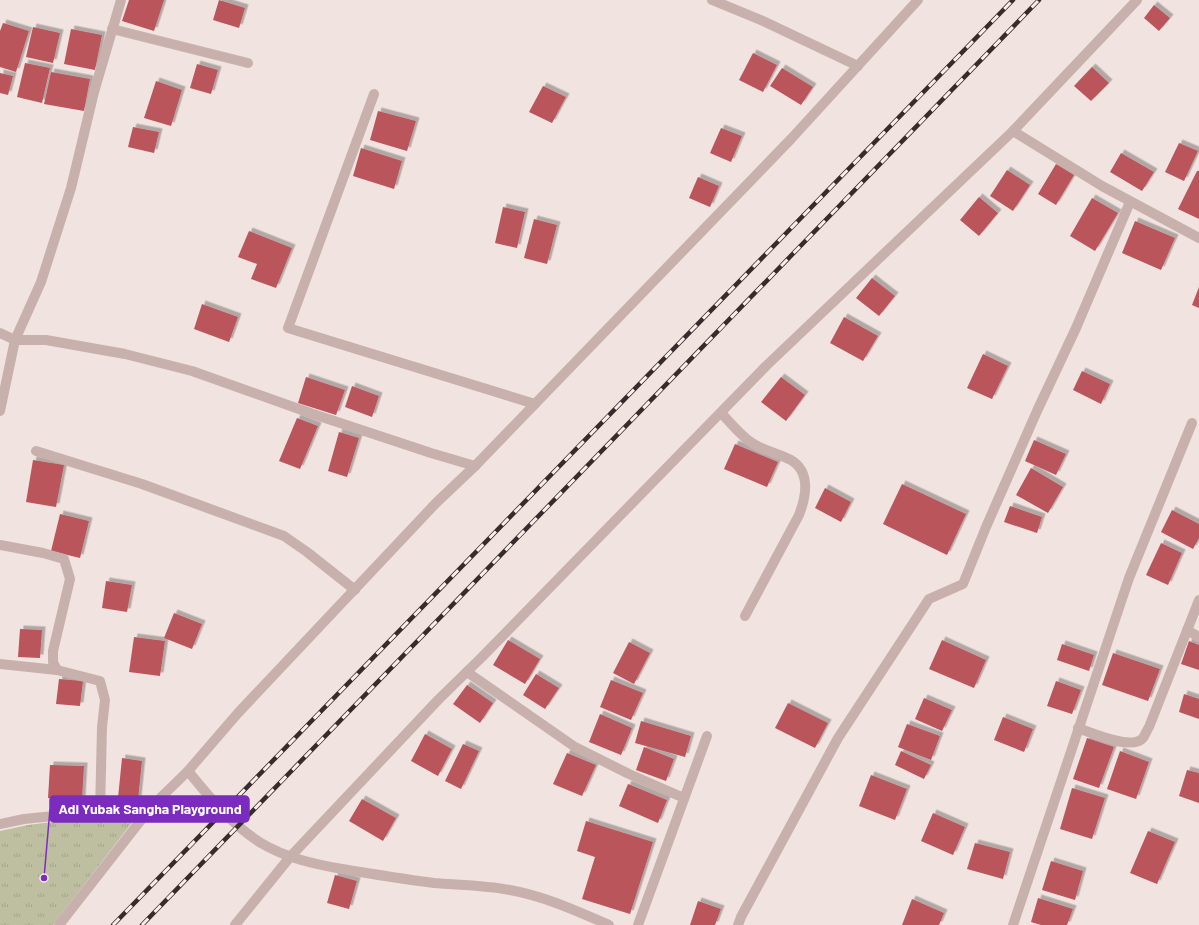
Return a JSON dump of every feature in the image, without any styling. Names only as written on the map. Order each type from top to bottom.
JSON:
[{"type":"street","points":[[0,411],[15,340],[41,282],[71,188],[94,92],[121,0]]},
{"type":"street","points":[[712,0],[763,21],[858,66]]},
{"type":"street","points":[[59,925],[152,806],[188,771],[238,713],[436,503],[475,466],[790,139],[918,0]]},
{"type":"street","points":[[235,925],[290,857],[432,706],[766,366],[1013,131],[1137,0]]},
{"type":"street","points":[[112,29],[248,63]]},
{"type":"street","points":[[374,94],[288,328],[535,404]]},
{"type":"street","points":[[1013,131],[1102,186],[1199,238]]},
{"type":"street","points":[[738,925],[838,738],[929,598],[963,584],[986,527],[1037,411],[1076,328],[1130,202]]},
{"type":"street","points":[[0,333],[15,340],[46,340],[124,354],[192,371],[320,417],[475,466]]},
{"type":"street","points":[[721,413],[751,442],[763,449],[791,460],[799,467],[804,476],[804,500],[799,515],[745,616]]},
{"type":"street","points":[[1013,925],[1129,578],[1192,423]]},
{"type":"street","points":[[36,451],[142,484],[284,536],[355,590]]},
{"type":"street","points":[[0,545],[43,553],[64,559],[70,579],[53,652],[53,662],[57,670]]},
{"type":"street","points":[[1078,728],[1120,742],[1133,743],[1142,739],[1149,727],[1199,600]]},
{"type":"street","points":[[1187,630],[1199,637]]},
{"type":"street","points":[[0,664],[57,670],[100,681],[105,700],[102,727],[100,811]]},
{"type":"street","points":[[467,672],[575,747],[629,774],[684,798]]},
{"type":"street","points":[[638,925],[707,736]]},
{"type":"street","points":[[188,771],[211,800],[239,826],[260,842],[275,851],[290,857],[320,865],[380,876],[511,890],[561,905],[609,925]]},
{"type":"street","points":[[0,824],[24,819],[152,806]]},
{"type":"green space","points":[[141,811],[53,925],[0,925],[0,831],[28,825]]},
{"type":"building","points":[[129,0],[164,0],[154,31],[122,21]]},
{"type":"building","points":[[219,0],[245,8],[239,28],[213,20]]},
{"type":"building","points":[[1154,5],[1170,18],[1159,31],[1144,18]]},
{"type":"building","points":[[3,23],[29,31],[16,72],[0,67],[0,31]]},
{"type":"building","points":[[33,27],[60,33],[53,63],[26,57]]},
{"type":"building","points":[[71,29],[102,35],[95,70],[64,64]]},
{"type":"building","points":[[753,53],[777,65],[763,92],[739,80]]},
{"type":"building","points":[[25,63],[50,68],[42,103],[17,97]]},
{"type":"building","points":[[197,64],[218,70],[211,94],[190,88]]},
{"type":"building","points":[[1092,67],[1109,83],[1091,101],[1074,86]]},
{"type":"building","points":[[782,68],[813,87],[801,105],[770,86]]},
{"type":"building","points":[[51,72],[90,79],[84,111],[44,104]]},
{"type":"building","points":[[0,73],[13,76],[8,95],[0,93]]},
{"type":"building","points":[[156,81],[182,90],[171,126],[144,118]]},
{"type":"building","points":[[543,86],[566,97],[552,123],[529,112]]},
{"type":"building","points":[[378,111],[416,121],[407,151],[370,140]]},
{"type":"building","points":[[133,127],[159,132],[154,153],[128,147]]},
{"type":"building","points":[[721,128],[742,136],[731,162],[710,153]]},
{"type":"building","points":[[1179,143],[1198,151],[1184,181],[1165,172]]},
{"type":"building","points":[[361,148],[402,161],[394,189],[353,176]]},
{"type":"building","points":[[1121,153],[1154,172],[1142,191],[1110,172]]},
{"type":"building","points":[[1056,164],[1074,175],[1056,205],[1038,194]]},
{"type":"building","points":[[1007,170],[1030,185],[1013,211],[990,196]]},
{"type":"building","points":[[1197,171],[1199,171],[1199,219],[1178,209]]},
{"type":"building","points":[[698,177],[719,186],[710,207],[689,198]]},
{"type":"building","points":[[979,197],[998,213],[979,236],[960,220]]},
{"type":"building","points":[[1092,198],[1118,213],[1095,251],[1070,236]]},
{"type":"building","points":[[503,207],[525,212],[517,248],[495,243]]},
{"type":"building","points":[[534,219],[557,225],[547,264],[524,258]]},
{"type":"building","points":[[1135,221],[1175,238],[1161,270],[1122,253]]},
{"type":"building","points":[[249,231],[292,248],[276,288],[251,279],[257,264],[238,257]]},
{"type":"building","points":[[872,278],[895,296],[879,316],[856,298]]},
{"type":"building","points":[[1199,287],[1199,308],[1192,305]]},
{"type":"building","points":[[202,304],[238,317],[229,342],[194,329]]},
{"type":"building","points":[[844,317],[878,336],[863,361],[830,343]]},
{"type":"building","points":[[983,354],[1008,366],[992,399],[967,388]]},
{"type":"building","points":[[1082,371],[1110,384],[1101,404],[1073,390]]},
{"type":"building","points":[[306,377],[345,390],[336,415],[298,403]]},
{"type":"building","points":[[781,377],[805,395],[786,421],[761,402]]},
{"type":"building","points":[[352,386],[379,396],[372,417],[345,407]]},
{"type":"building","points":[[297,418],[318,426],[300,469],[279,461]]},
{"type":"building","points":[[339,432],[359,438],[347,477],[328,471]]},
{"type":"building","points":[[1034,440],[1066,454],[1056,475],[1025,461]]},
{"type":"building","points":[[735,444],[778,462],[767,487],[724,469]]},
{"type":"building","points":[[33,460],[64,465],[56,507],[26,502]]},
{"type":"building","points":[[1031,468],[1063,487],[1048,513],[1016,495]]},
{"type":"building","points":[[902,484],[966,514],[947,555],[883,524]]},
{"type":"building","points":[[825,488],[851,502],[841,522],[815,508]]},
{"type":"building","points":[[1010,506],[1042,517],[1037,533],[1004,522]]},
{"type":"building","points":[[1172,510],[1199,524],[1199,538],[1193,549],[1161,532]]},
{"type":"building","points":[[60,514],[89,521],[80,558],[51,551]]},
{"type":"building","points":[[1161,543],[1182,553],[1168,585],[1146,575]]},
{"type":"building","points":[[106,581],[132,585],[127,612],[102,608]]},
{"type":"building","points":[[174,613],[202,624],[192,649],[164,638]]},
{"type":"building","points":[[20,629],[42,630],[40,658],[18,657]]},
{"type":"building","points":[[134,637],[165,641],[160,676],[129,672]]},
{"type":"building","points":[[508,640],[540,659],[525,684],[493,665]]},
{"type":"building","points":[[942,640],[986,660],[974,688],[929,669]]},
{"type":"building","points":[[1189,641],[1199,645],[1199,670],[1181,664]]},
{"type":"building","points":[[629,642],[650,653],[634,684],[613,673]]},
{"type":"building","points":[[1062,644],[1094,655],[1089,671],[1057,660]]},
{"type":"building","points":[[1113,653],[1160,669],[1148,701],[1102,685]]},
{"type":"building","points":[[536,674],[559,688],[545,709],[523,695]]},
{"type":"building","points":[[59,679],[83,681],[80,706],[56,704]]},
{"type":"building","points":[[611,680],[643,693],[631,720],[600,707]]},
{"type":"building","points":[[1056,681],[1081,690],[1072,714],[1047,706]]},
{"type":"building","points":[[467,685],[493,703],[480,723],[453,704]]},
{"type":"building","points":[[1184,694],[1199,699],[1199,719],[1179,712]]},
{"type":"building","points":[[924,698],[952,710],[942,731],[915,719]]},
{"type":"building","points":[[788,703],[828,723],[815,748],[775,728]]},
{"type":"building","points":[[600,714],[632,728],[621,755],[589,742]]},
{"type":"building","points":[[1003,717],[1033,729],[1024,752],[994,740]]},
{"type":"building","points":[[641,721],[691,736],[685,757],[635,743]]},
{"type":"building","points":[[907,724],[940,736],[931,760],[898,747]]},
{"type":"building","points":[[425,734],[452,749],[438,776],[411,761]]},
{"type":"building","points":[[1087,738],[1114,747],[1099,788],[1073,779]]},
{"type":"building","points":[[463,744],[479,751],[461,789],[445,781]]},
{"type":"building","points":[[644,747],[674,759],[666,781],[636,770]]},
{"type":"building","points":[[901,751],[931,765],[924,779],[895,765]]},
{"type":"building","points":[[1120,751],[1149,762],[1136,799],[1107,789]]},
{"type":"building","points":[[567,753],[596,765],[582,796],[553,784]]},
{"type":"building","points":[[122,758],[142,761],[138,800],[118,798]]},
{"type":"building","points":[[50,765],[84,766],[82,800],[48,798]]},
{"type":"building","points":[[1187,770],[1199,773],[1199,803],[1179,796]]},
{"type":"building","points":[[871,775],[907,789],[895,820],[859,806]]},
{"type":"building","points":[[628,784],[667,800],[658,823],[619,806]]},
{"type":"building","points":[[1072,788],[1105,798],[1092,839],[1060,829]]},
{"type":"building","points":[[362,799],[396,818],[383,841],[349,821]]},
{"type":"building","points":[[933,813],[965,827],[953,855],[921,841]]},
{"type":"building","points":[[586,821],[653,842],[630,914],[582,899],[595,857],[577,851]]},
{"type":"building","points":[[1148,831],[1175,842],[1157,884],[1130,873]]},
{"type":"building","points":[[975,843],[1010,852],[1003,879],[967,869]]},
{"type":"building","points":[[1051,861],[1083,871],[1075,900],[1042,890]]},
{"type":"building","points":[[335,875],[357,881],[349,909],[327,903]]},
{"type":"building","points":[[1038,898],[1073,909],[1067,925],[1041,925],[1031,922]]},
{"type":"building","points":[[912,899],[944,913],[939,925],[902,925]]},
{"type":"building","points":[[698,901],[721,909],[715,925],[690,925]]},
{"type":"railway","points":[[113,925],[1013,0]]},
{"type":"railway","points":[[142,925],[1039,0]]},
{"type":"place","name":"Adi Yubak Sangha Playground","points":[[44,878]]}]
